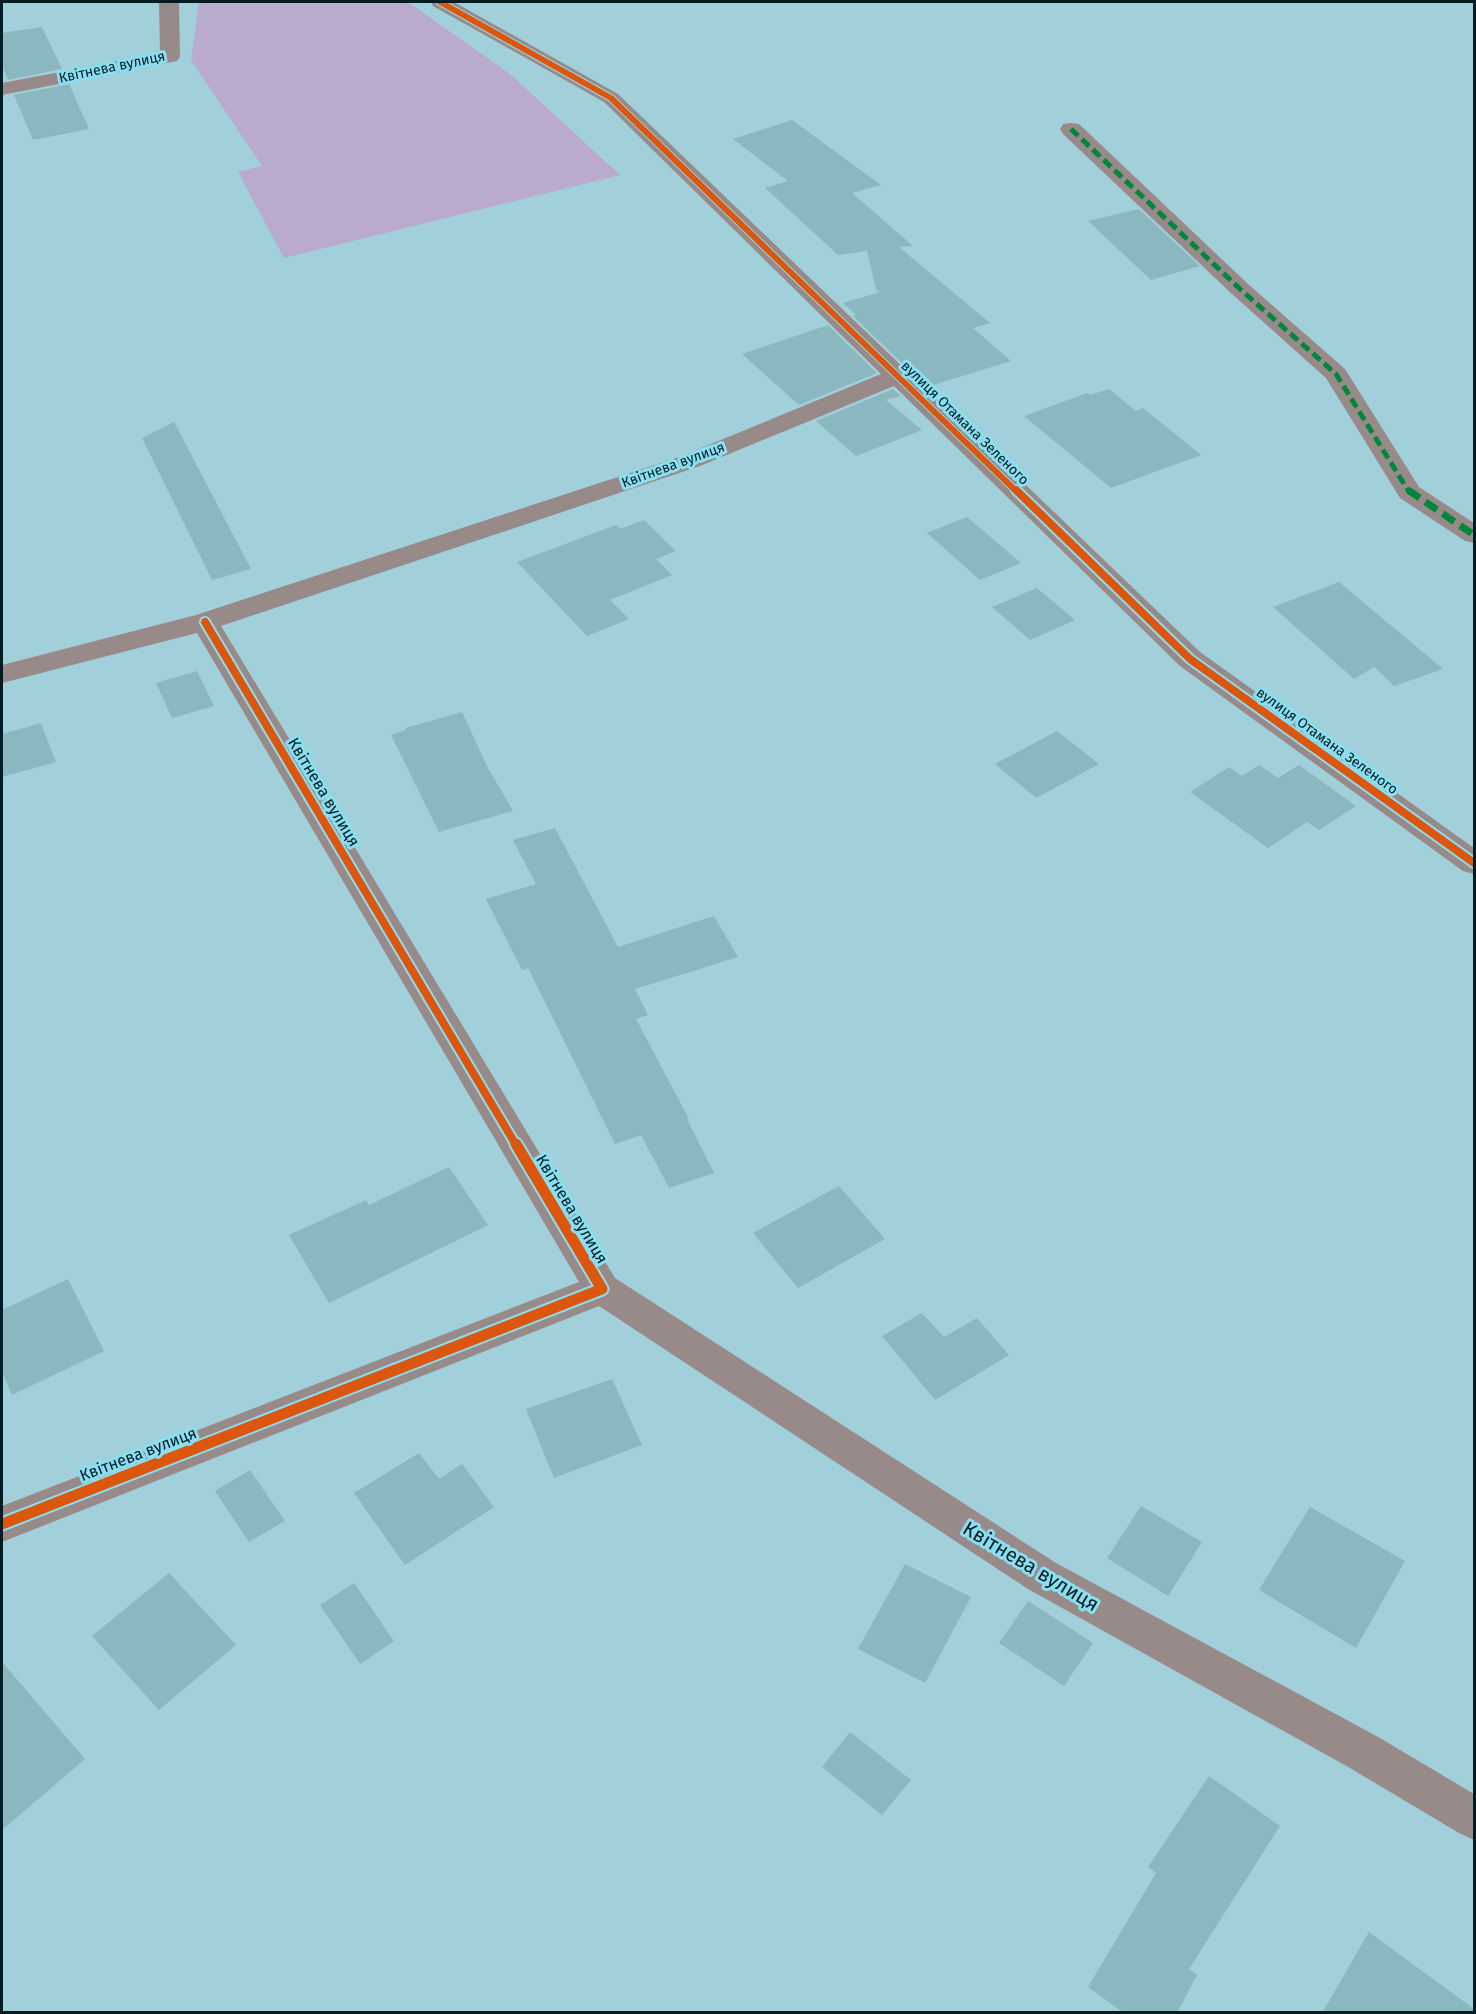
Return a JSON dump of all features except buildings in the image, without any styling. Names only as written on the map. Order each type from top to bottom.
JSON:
[{"type":"street","name":"Квітнева вулиця","points":[[2,89],[170,57],[169,2]]},
{"type":"street","name":"вулиця Отамана Зеленого","points":[[440,2],[611,98],[1190,659],[1474,863]]},
{"type":"street","points":[[1071,129],[1240,289],[1336,374],[1409,492],[1474,535]]},
{"type":"street","name":"Квітнева вулиця","points":[[2,674],[206,622],[691,461],[897,376]]},
{"type":"street","name":"Квітнева вулиця","points":[[206,622],[602,1289],[1042,1576],[1365,1753],[1474,1818]]},
{"type":"street","name":"Квітнева вулиця","points":[[2,1524],[602,1289]]},
{"type":"shaded area","points":[[199,2],[408,2],[510,74],[620,175],[284,258],[238,172],[262,166],[191,60]]},
{"type":"marked path","points":[[1071,129],[1240,289],[1336,374],[1409,492],[1474,535]]},
{"type":"cycle path","points":[[440,2],[611,98],[1190,659],[1474,863]]},
{"type":"cycle path","points":[[2,1524],[602,1289],[205,622]]}]
